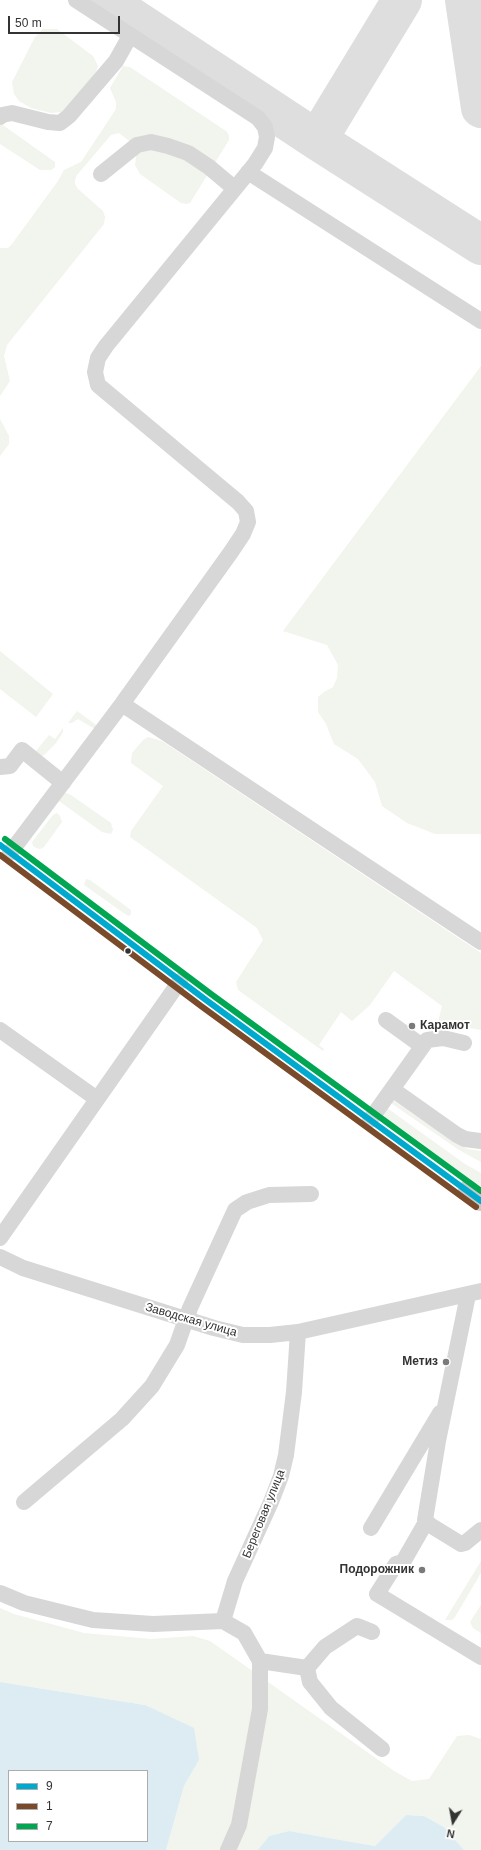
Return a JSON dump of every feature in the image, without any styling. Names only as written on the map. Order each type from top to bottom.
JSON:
[{"type":"street","points":[[10,853],[122,704],[231,552],[243,534],[248,522],[246,511],[238,502],[98,385],[95,372],[98,358],[106,346],[248,172],[265,148],[267,137],[265,126],[258,118],[76,0]]},
{"type":"street","points":[[0,117],[2,115],[12,113],[48,122],[60,123],[69,116],[116,61],[130,36]]},
{"type":"street","points":[[101,174],[137,145],[151,142],[168,146],[188,154],[210,167],[234,188]]},
{"type":"street","points":[[248,172],[481,321]]},
{"type":"street","points":[[122,704],[481,942]]},
{"type":"street","points":[[0,767],[10,766],[22,750],[63,783]]},
{"type":"street","points":[[0,1238],[180,981]]},
{"type":"street","points":[[386,1020],[422,1046]]},
{"type":"street","points":[[0,1030],[97,1099]]},
{"type":"street","points":[[370,1120],[427,1040],[442,1038],[464,1043]]},
{"type":"street","points":[[392,1089],[457,1135],[469,1140],[481,1142]]},
{"type":"street","points":[[24,1502],[122,1419],[152,1386],[177,1346],[186,1319],[208,1266],[235,1210],[247,1202],[269,1195],[311,1194]]},
{"type":"street","name":"Заводская улица","points":[[0,1257],[23,1268],[214,1328],[242,1335],[270,1335],[298,1332],[474,1293]]},
{"type":"street","points":[[474,1293],[446,1404],[425,1520],[426,1522],[403,1562],[396,1564],[377,1594],[481,1657]]},
{"type":"street","name":"Береговая улица","points":[[223,1620],[235,1582],[281,1476],[286,1455],[294,1392],[298,1332]]},
{"type":"street","points":[[371,1528],[446,1404]]},
{"type":"street","points":[[426,1522],[461,1544],[465,1544],[481,1530]]},
{"type":"street","points":[[0,1593],[24,1603],[93,1620],[153,1624],[223,1620],[244,1633],[260,1661],[260,1709],[239,1825],[228,1850]]},
{"type":"street","points":[[307,1668],[324,1647],[357,1626],[372,1632]]},
{"type":"street","points":[[260,1661],[307,1668]]},
{"type":"street","points":[[307,1668],[310,1682],[331,1708],[382,1749]]},
{"type":"shaded area","points":[[43,29],[57,29],[93,56],[98,66],[96,72],[77,100],[61,112],[51,113],[31,108],[19,101],[14,94],[12,82],[35,37]]},
{"type":"shaded area","points":[[123,66],[130,67],[226,131],[229,135],[229,140],[190,203],[186,204],[181,203],[140,174],[135,165],[137,150],[133,144],[119,133],[111,135],[77,175],[75,180],[75,184],[78,189],[103,211],[105,217],[104,224],[7,345],[4,356],[10,381],[0,396],[0,248],[8,248],[12,244],[58,181],[64,170],[81,162],[116,109],[116,102],[110,88]]},
{"type":"shaded area","points":[[0,123],[55,162],[55,167],[51,170],[40,170],[0,144]]},
{"type":"shaded area","points":[[481,366],[481,834],[435,834],[407,823],[382,806],[375,782],[358,759],[334,744],[326,724],[318,712],[318,697],[333,687],[337,678],[338,665],[327,645],[283,631]]},
{"type":"shaded area","points":[[0,419],[9,436],[9,444],[0,456]]},
{"type":"shaded area","points":[[0,651],[53,694],[36,717],[0,689]]},
{"type":"shaded area","points":[[77,711],[100,728],[95,729],[78,719],[72,723],[68,723]]},
{"type":"shaded area","points":[[63,728],[63,732],[56,743],[44,755],[39,757],[36,751],[49,735],[55,739]]},
{"type":"shaded area","points":[[148,737],[162,741],[481,953],[481,1030],[438,1022],[442,1006],[394,971],[370,1005],[352,1021],[341,1012],[319,1045],[324,1049],[323,1051],[238,990],[236,982],[263,940],[257,928],[130,837],[131,831],[163,786],[131,763],[132,753],[143,740]]},
{"type":"shaded area","points":[[66,793],[111,823],[113,830],[111,834],[102,832],[59,801],[62,794]]},
{"type":"shaded area","points":[[57,813],[62,822],[44,847],[40,849],[36,848],[33,846],[32,842],[53,815]]},
{"type":"shaded area","points":[[86,879],[90,880],[131,910],[131,914],[129,916],[125,914],[84,885]]},
{"type":"shaded area","points":[[393,1100],[455,1143],[468,1149],[481,1151],[481,1162],[459,1150],[388,1101]]},
{"type":"shaded area","points":[[387,1108],[465,1164],[481,1173],[481,1195],[381,1122],[379,1119]]},
{"type":"shaded area","points":[[481,1561],[481,1573],[455,1617],[452,1620],[445,1620]]},
{"type":"shaded area","points":[[481,1605],[481,1633],[473,1628],[470,1622]]},
{"type":"shaded area","points":[[0,1608],[14,1614],[84,1633],[151,1639],[193,1636],[210,1641],[394,1771],[412,1781],[429,1779],[457,1736],[469,1735],[481,1739],[481,1850],[464,1850],[444,1827],[424,1816],[406,1815],[375,1846],[289,1831],[269,1836],[258,1850],[166,1850],[184,1786],[199,1760],[145,1705],[0,1682]]},
{"type":"shaded area","points":[[0,1682],[145,1705],[194,1728],[199,1760],[184,1786],[166,1850],[0,1850]]},
{"type":"shaded area","points":[[406,1815],[424,1816],[444,1827],[464,1850],[258,1850],[269,1836],[289,1831],[375,1846]]},
{"type":"taxiway","points":[[105,0],[317,140],[481,245]]},
{"type":"taxiway","points":[[317,140],[402,0]]},
{"type":"taxiway","points":[[465,0],[481,108]]},
{"type":"transit line","name":"7","points":[[5,839],[211,994],[481,1191]]},
{"type":"transit line","name":"9","points":[[0,845],[206,1000],[481,1201]]},
{"type":"transit line","name":"1","points":[[0,855],[201,1006],[476,1207]]},
{"type":"place","name":"Карамот","points":[[412,1026]]},
{"type":"place","name":"Метиз","points":[[446,1362]]},
{"type":"place","name":"Подорожник","points":[[422,1570]]}]
